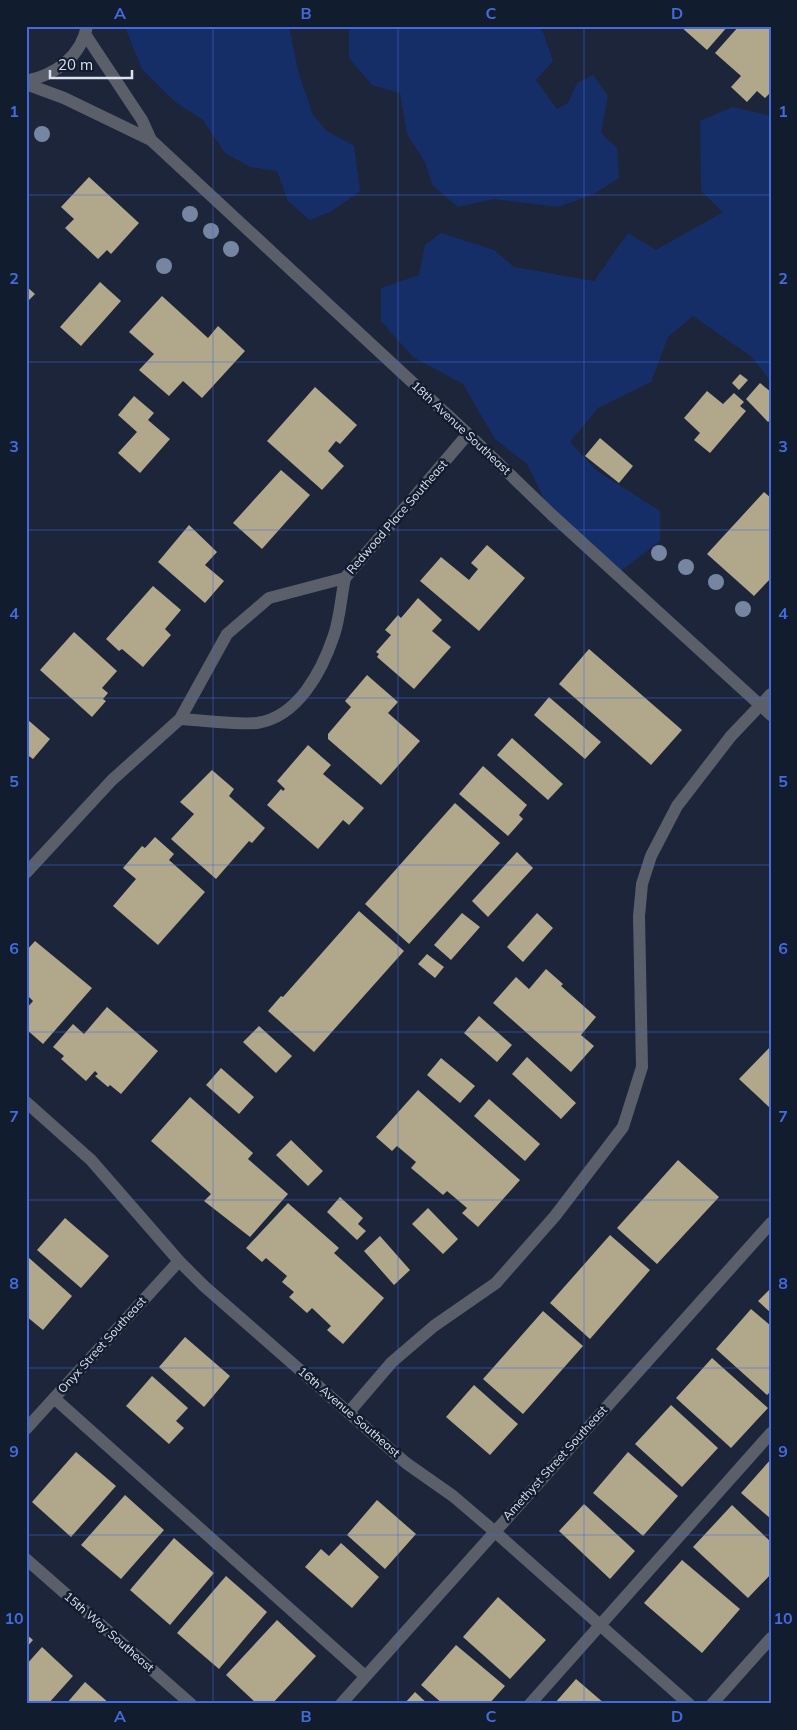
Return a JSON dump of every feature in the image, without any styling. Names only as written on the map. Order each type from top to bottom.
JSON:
[{"type":"street","points":[[26,83],[59,68],[73,57],[86,30]]},
{"type":"street","name":"18th Avenue Southeast","points":[[86,30],[142,120],[151,140]]},
{"type":"street","name":"18th Avenue Southeast","points":[[26,83],[64,98],[151,140],[468,434],[552,515],[771,715]]},
{"type":"street","name":"Redwood Place Southeast","points":[[26,873],[112,780],[180,719],[226,634],[269,598],[344,578],[468,434]]},
{"type":"street","points":[[180,719],[256,723],[284,714],[301,695],[322,666],[334,633],[344,578]]},
{"type":"street","points":[[349,1412],[392,1362],[434,1326],[496,1283],[555,1216],[623,1127],[642,1067],[639,916],[642,884],[651,856],[677,806],[731,736],[771,694]]},
{"type":"street","name":"16th Avenue Southeast","points":[[26,1102],[91,1160],[178,1261],[406,1463],[452,1496],[494,1531],[689,1704]]},
{"type":"street","name":"Amethyst Street Southeast","points":[[341,1704],[771,1223]]},
{"type":"street","name":"Onyx Street Southeast","points":[[26,1429],[178,1261]]},
{"type":"street","points":[[54,1398],[365,1676]]},
{"type":"street","points":[[530,1704],[771,1434]]},
{"type":"street","name":"15th Way Southeast","points":[[26,1560],[191,1704]]},
{"type":"street","points":[[712,1704],[771,1638]]},
{"type":"shaded area","points":[[289,26],[298,71],[313,115],[327,131],[354,146],[360,191],[332,211],[310,220],[288,201],[277,171],[250,167],[225,153],[203,120],[174,101],[142,69],[125,27]]},
{"type":"shaded area","points":[[349,26],[538,26],[543,32],[553,61],[536,80],[557,109],[568,103],[577,83],[593,75],[608,96],[601,133],[617,148],[619,178],[594,194],[558,207],[494,199],[458,207],[433,186],[425,162],[407,134],[400,93],[372,85],[349,58]]},
{"type":"shaded area","points":[[733,107],[771,116],[771,382],[752,357],[693,316],[668,337],[651,382],[598,408],[570,442],[597,471],[660,511],[660,541],[618,573],[552,515],[527,464],[495,439],[463,384],[413,357],[381,321],[381,288],[419,275],[425,245],[441,233],[494,250],[514,267],[594,281],[628,233],[656,250],[723,212],[701,191],[700,121]]},
{"type":"building","points":[[680,26],[728,26],[707,50]]},
{"type":"building","points":[[739,26],[771,26],[771,92],[765,98],[757,91],[747,102],[731,87],[741,76],[715,53]]},
{"type":"building","points":[[89,177],[139,223],[111,254],[107,250],[98,259],[65,228],[74,219],[61,207]]},
{"type":"building","points":[[100,282],[121,301],[81,346],[60,327]]},
{"type":"building","points":[[26,286],[35,294],[26,303]]},
{"type":"building","points":[[162,296],[208,338],[218,326],[245,351],[202,398],[183,381],[169,396],[139,370],[154,354],[129,332]]},
{"type":"building","points":[[740,374],[748,380],[739,390],[732,383]]},
{"type":"building","points":[[760,383],[771,392],[771,419],[768,422],[746,399]]},
{"type":"building","points":[[315,387],[357,425],[340,444],[336,441],[328,451],[344,466],[322,490],[267,441]]},
{"type":"building","points":[[707,391],[723,404],[734,393],[744,402],[740,406],[746,411],[710,453],[694,440],[700,433],[684,418]]},
{"type":"building","points":[[134,396],[154,413],[148,420],[170,439],[140,473],[118,453],[137,432],[118,415]]},
{"type":"building","points":[[600,438],[633,466],[619,483],[585,456]]},
{"type":"building","points":[[281,470],[310,495],[262,549],[233,523]]},
{"type":"building","points":[[764,492],[771,498],[771,578],[754,596],[707,554]]},
{"type":"building","points":[[189,525],[217,552],[205,565],[224,581],[205,603],[158,562]]},
{"type":"building","points":[[487,545],[525,578],[479,631],[420,581],[441,557],[469,580],[478,569],[471,563]]},
{"type":"building","points":[[153,586],[181,610],[165,629],[171,635],[143,667],[122,649],[119,651],[106,639]]},
{"type":"building","points":[[418,598],[442,620],[432,631],[451,647],[414,689],[377,657],[379,654],[376,652],[391,635],[385,630],[398,615],[401,618]]},
{"type":"building","points":[[74,632],[117,671],[102,688],[108,693],[103,699],[106,701],[92,717],[40,670]]},
{"type":"building","points":[[589,649],[682,730],[651,765],[559,684]]},
{"type":"building","points":[[367,675],[398,702],[388,713],[420,741],[381,785],[328,739],[328,734],[351,707],[345,701]]},
{"type":"building","points":[[549,697],[601,742],[585,759],[534,715]]},
{"type":"building","points":[[28,720],[50,739],[33,759],[26,754]]},
{"type":"building","points":[[512,738],[563,784],[548,800],[497,755]]},
{"type":"building","points":[[308,745],[331,765],[323,774],[364,808],[349,825],[343,820],[318,849],[267,805],[281,789],[283,791],[285,789],[277,781]]},
{"type":"building","points":[[483,766],[527,805],[519,815],[523,819],[508,836],[459,794]]},
{"type":"building","points":[[212,770],[234,789],[229,796],[265,828],[252,843],[249,841],[216,879],[171,839],[194,814],[180,802]]},
{"type":"building","points":[[455,803],[500,843],[409,944],[365,904]]},
{"type":"building","points":[[155,837],[174,854],[169,860],[205,892],[158,945],[113,906],[136,879],[123,868],[142,846],[145,848]]},
{"type":"building","points":[[517,852],[533,868],[488,917],[472,901]]},
{"type":"building","points":[[359,911],[404,951],[314,1052],[268,1011],[281,996],[283,997]]},
{"type":"building","points":[[462,913],[480,927],[451,960],[434,945]]},
{"type":"building","points":[[537,913],[553,928],[523,962],[507,947]]},
{"type":"building","points":[[35,941],[92,988],[43,1044],[26,1029],[26,1009],[33,1001],[27,995],[26,997],[26,951]]},
{"type":"building","points":[[427,954],[444,967],[435,978],[418,964]]},
{"type":"building","points":[[546,969],[563,984],[561,986],[596,1017],[581,1035],[594,1046],[571,1072],[493,1003],[516,977],[529,989]]},
{"type":"building","points":[[107,1007],[158,1051],[121,1094],[110,1085],[108,1087],[95,1076],[98,1074],[95,1071],[86,1081],[61,1059],[64,1056],[53,1047],[73,1024],[84,1034]]},
{"type":"building","points":[[479,1016],[512,1045],[497,1062],[464,1033]]},
{"type":"building","points":[[259,1026],[292,1056],[276,1073],[243,1042]]},
{"type":"building","points":[[771,1046],[771,1105],[769,1107],[739,1079]]},
{"type":"building","points":[[527,1057],[576,1103],[561,1119],[512,1074]]},
{"type":"building","points":[[441,1058],[475,1086],[460,1103],[427,1075]]},
{"type":"building","points":[[221,1068],[254,1097],[239,1114],[206,1085]]},
{"type":"building","points":[[418,1090],[520,1180],[478,1227],[462,1213],[467,1208],[447,1191],[443,1195],[411,1168],[416,1162],[397,1146],[392,1151],[376,1137]]},
{"type":"building","points":[[190,1097],[253,1153],[248,1159],[288,1194],[250,1237],[204,1201],[211,1194],[151,1141]]},
{"type":"building","points":[[489,1099],[540,1144],[525,1161],[474,1116]]},
{"type":"building","points":[[291,1140],[323,1171],[308,1186],[276,1155]]},
{"type":"building","points":[[678,1160],[719,1197],[657,1264],[617,1228]]},
{"type":"building","points":[[340,1197],[363,1218],[358,1224],[366,1231],[357,1240],[327,1212]]},
{"type":"building","points":[[288,1203],[339,1248],[334,1253],[384,1298],[343,1344],[327,1330],[331,1326],[312,1308],[307,1313],[289,1297],[294,1292],[282,1282],[287,1276],[266,1258],[262,1262],[246,1248]]},
{"type":"building","points":[[428,1208],[458,1239],[443,1254],[412,1224]]},
{"type":"building","points":[[65,1218],[109,1256],[81,1288],[37,1250]]},
{"type":"building","points":[[610,1235],[650,1270],[590,1339],[550,1303]]},
{"type":"building","points":[[380,1236],[410,1270],[394,1285],[364,1251]]},
{"type":"building","points":[[28,1257],[72,1296],[43,1330],[26,1316],[26,1260]]},
{"type":"building","points":[[771,1288],[771,1313],[758,1301]]},
{"type":"building","points":[[751,1309],[771,1326],[771,1391],[767,1395],[716,1349]]},
{"type":"building","points":[[543,1311],[583,1346],[523,1414],[483,1379]]},
{"type":"building","points":[[185,1337],[230,1376],[204,1407],[159,1367]]},
{"type":"building","points":[[712,1358],[768,1408],[731,1448],[676,1398]]},
{"type":"building","points":[[152,1376],[188,1408],[176,1421],[184,1428],[169,1444],[126,1406]]},
{"type":"building","points":[[474,1385],[518,1424],[490,1455],[446,1417]]},
{"type":"building","points":[[671,1405],[718,1448],[682,1487],[635,1444]]},
{"type":"building","points":[[76,1452],[116,1486],[71,1537],[32,1502]]},
{"type":"building","points":[[628,1452],[678,1496],[643,1536],[593,1493]]},
{"type":"building","points":[[771,1459],[771,1519],[741,1493]]},
{"type":"building","points":[[125,1495],[164,1530],[121,1579],[81,1545]]},
{"type":"building","points":[[377,1500],[416,1534],[385,1569],[347,1535]]},
{"type":"building","points":[[584,1504],[635,1551],[610,1579],[559,1531]]},
{"type":"building","points":[[732,1505],[771,1542],[771,1574],[748,1598],[693,1547]]},
{"type":"building","points":[[174,1538],[214,1573],[170,1625],[130,1590]]},
{"type":"building","points":[[341,1543],[379,1577],[352,1608],[305,1567],[321,1549],[329,1556]]},
{"type":"building","points":[[682,1560],[740,1609],[702,1653],[644,1603]]},
{"type":"building","points":[[226,1576],[267,1612],[219,1669],[177,1633]]},
{"type":"building","points":[[498,1597],[546,1640],[510,1679],[463,1637]]},
{"type":"building","points":[[277,1620],[316,1656],[272,1704],[257,1704],[226,1675]]},
{"type":"building","points":[[26,1634],[33,1640],[26,1648]]},
{"type":"building","points":[[456,1645],[505,1686],[489,1704],[443,1704],[421,1685]]},
{"type":"building","points":[[42,1647],[73,1676],[48,1704],[28,1704],[26,1665]]},
{"type":"building","points":[[576,1679],[605,1704],[554,1704]]},
{"type":"building","points":[[85,1682],[110,1704],[66,1704]]},
{"type":"building","points":[[415,1692],[428,1704],[404,1704]]}]
